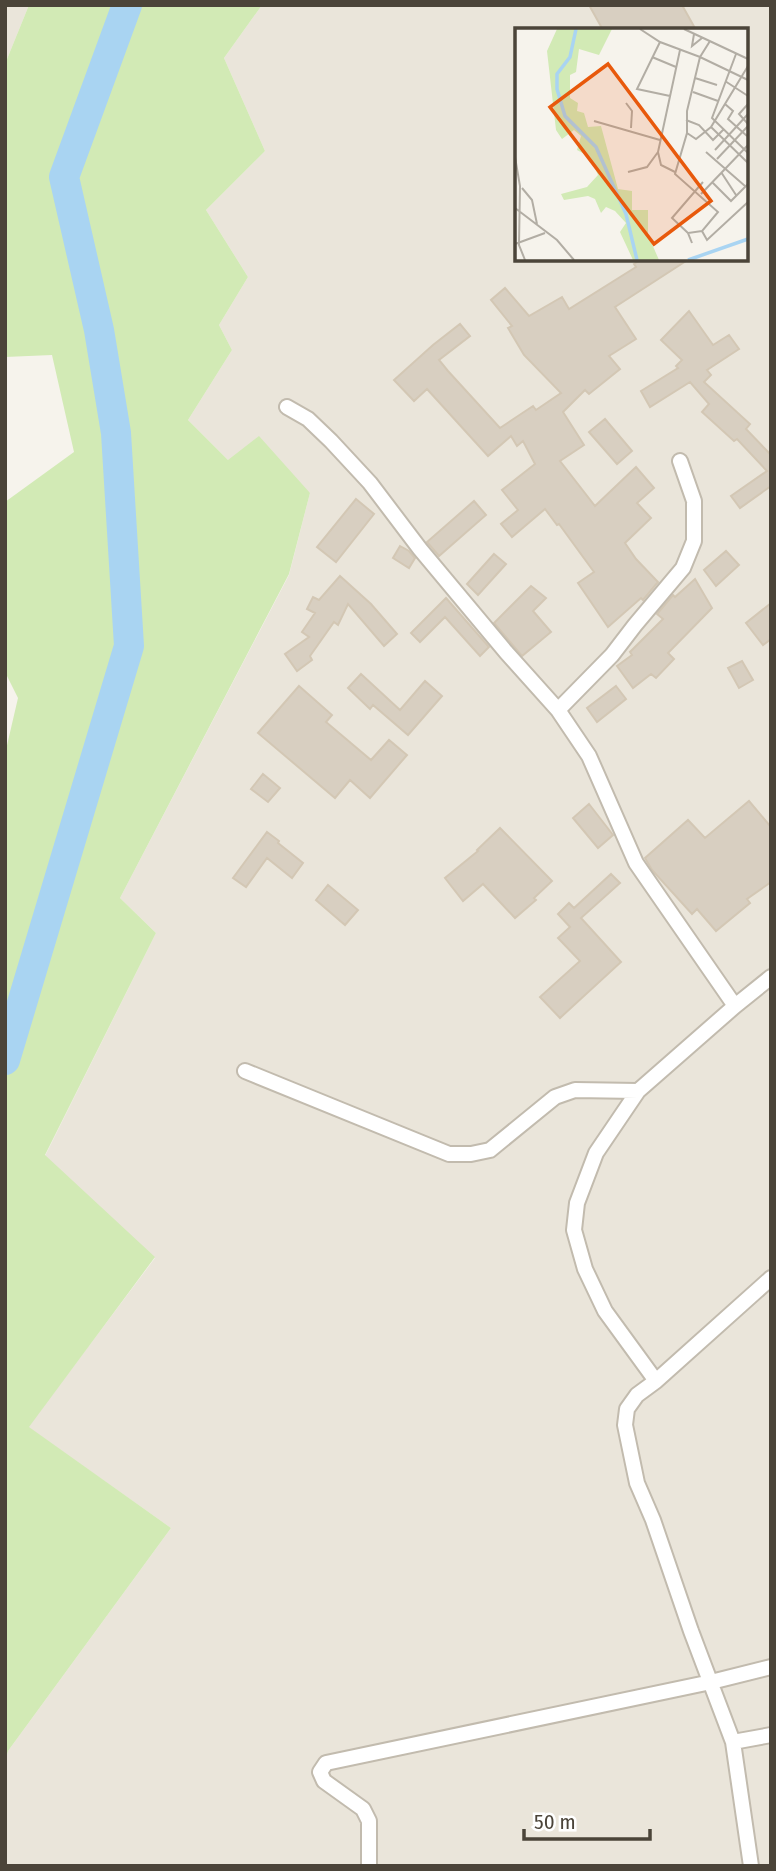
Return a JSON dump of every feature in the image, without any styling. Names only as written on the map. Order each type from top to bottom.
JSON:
[{"type":"street","points":[[287,407],[308,419],[369,482],[420,549],[558,710],[589,756],[636,863],[735,1006]]},
{"type":"street","points":[[558,710],[612,655],[683,568],[694,541],[694,501],[680,461]]},
{"type":"street","points":[[656,1381],[605,1311],[585,1269],[574,1230],[577,1203],[596,1153],[638,1091],[771,977]]},
{"type":"street","points":[[245,1070],[449,1154],[471,1154],[490,1150],[555,1097],[575,1090],[638,1091]]},
{"type":"street","points":[[751,1866],[733,1742],[653,1520],[637,1483],[625,1425],[627,1409],[637,1395],[771,1278]]},
{"type":"street","points":[[369,1866],[369,1821],[363,1809],[324,1781],[320,1772],[326,1763],[771,1667]]},
{"type":"street","points":[[733,1742],[771,1735]]},
{"type":"shaded area","points":[[5,5],[29,5],[5,64]]},
{"type":"shaded area","points":[[262,5],[771,5],[771,1866],[5,1866],[5,1762],[8,1751],[171,1528],[28,1427],[155,1258],[45,1156],[156,933],[120,898],[289,575],[310,493],[228,460],[188,420],[232,350],[219,325],[248,277],[206,210],[265,151],[224,58]]},
{"type":"green space","points":[[29,5],[262,5],[224,58],[265,151],[206,210],[248,277],[219,325],[232,350],[188,420],[228,460],[259,436],[310,493],[289,574],[120,898],[156,933],[45,1155],[155,1257],[29,1427],[171,1528],[8,1751],[5,1762],[5,754],[18,698],[5,672],[5,502],[74,452],[52,355],[5,357],[5,64]]},
{"type":"building","points":[[589,5],[682,5],[695,28],[602,28]]},
{"type":"building","points":[[639,261],[686,261],[615,307],[636,339],[609,356],[620,369],[589,394],[585,390],[563,412],[584,445],[560,461],[595,506],[636,467],[654,488],[637,503],[651,518],[625,543],[658,582],[643,600],[641,598],[608,627],[578,583],[594,572],[545,509],[512,537],[501,524],[518,510],[502,490],[535,464],[523,441],[517,446],[511,436],[488,456],[427,389],[414,401],[394,380],[460,324],[470,336],[439,360],[500,428],[533,406],[536,410],[561,393],[524,355],[508,328],[512,326],[491,300],[505,288],[529,316],[562,297],[569,309],[636,267],[634,264]]},
{"type":"building","points":[[689,311],[713,345],[729,335],[739,349],[707,370],[711,375],[704,382],[750,424],[746,429],[771,455],[771,486],[740,508],[731,496],[767,471],[737,439],[734,441],[702,412],[709,404],[690,382],[650,407],[641,391],[678,368],[676,366],[682,360],[661,340]]},
{"type":"building","points":[[605,419],[632,451],[617,464],[589,432]]},
{"type":"building","points":[[356,499],[374,514],[336,562],[317,547]]},
{"type":"building","points":[[474,501],[486,515],[439,556],[427,542]]},
{"type":"building","points":[[400,546],[415,558],[409,568],[393,558]]},
{"type":"building","points":[[726,551],[739,565],[716,586],[704,570]]},
{"type":"building","points":[[494,554],[506,564],[478,595],[467,584]]},
{"type":"building","points":[[340,576],[371,604],[397,634],[384,646],[348,604],[338,625],[334,622],[310,656],[312,660],[297,671],[285,654],[309,637],[302,632],[315,613],[307,609],[313,597],[319,600]]},
{"type":"building","points":[[695,579],[712,608],[668,653],[674,659],[656,678],[651,674],[633,688],[617,666],[632,655],[630,652],[663,619],[657,614],[673,595],[675,597]]},
{"type":"building","points":[[531,586],[546,598],[533,611],[551,632],[522,656],[494,623]]},
{"type":"building","points":[[446,598],[489,647],[480,656],[445,617],[420,642],[411,633]]},
{"type":"building","points":[[771,603],[771,639],[763,645],[746,623]]},
{"type":"building","points":[[742,661],[753,680],[739,688],[728,668]]},
{"type":"building","points":[[361,674],[400,710],[425,681],[442,696],[408,735],[373,705],[370,709],[348,688]]},
{"type":"building","points":[[299,686],[332,715],[326,722],[371,760],[389,740],[407,755],[370,798],[350,780],[335,798],[258,733]]},
{"type":"building","points":[[616,686],[626,699],[597,722],[587,708]]},
{"type":"building","points":[[263,774],[280,788],[268,802],[251,789]]},
{"type":"building","points":[[749,801],[771,827],[771,882],[747,899],[750,903],[716,931],[697,909],[692,914],[652,870],[645,858],[688,820],[705,838]]},
{"type":"building","points":[[589,804],[613,835],[598,848],[573,818]]},
{"type":"building","points":[[500,828],[552,881],[534,898],[536,900],[515,918],[483,884],[463,901],[445,878],[478,851]]},
{"type":"building","points":[[267,832],[303,863],[292,878],[267,858],[246,887],[233,878]]},
{"type":"building","points":[[611,874],[620,883],[581,918],[621,962],[560,1018],[540,997],[580,961],[558,938],[570,927],[558,914],[569,903],[574,908]]},
{"type":"building","points":[[328,885],[358,910],[345,925],[316,900]]},
{"type":"waterway","points":[[5,1060],[129,646],[116,433],[99,330],[64,177],[127,5]]}]
